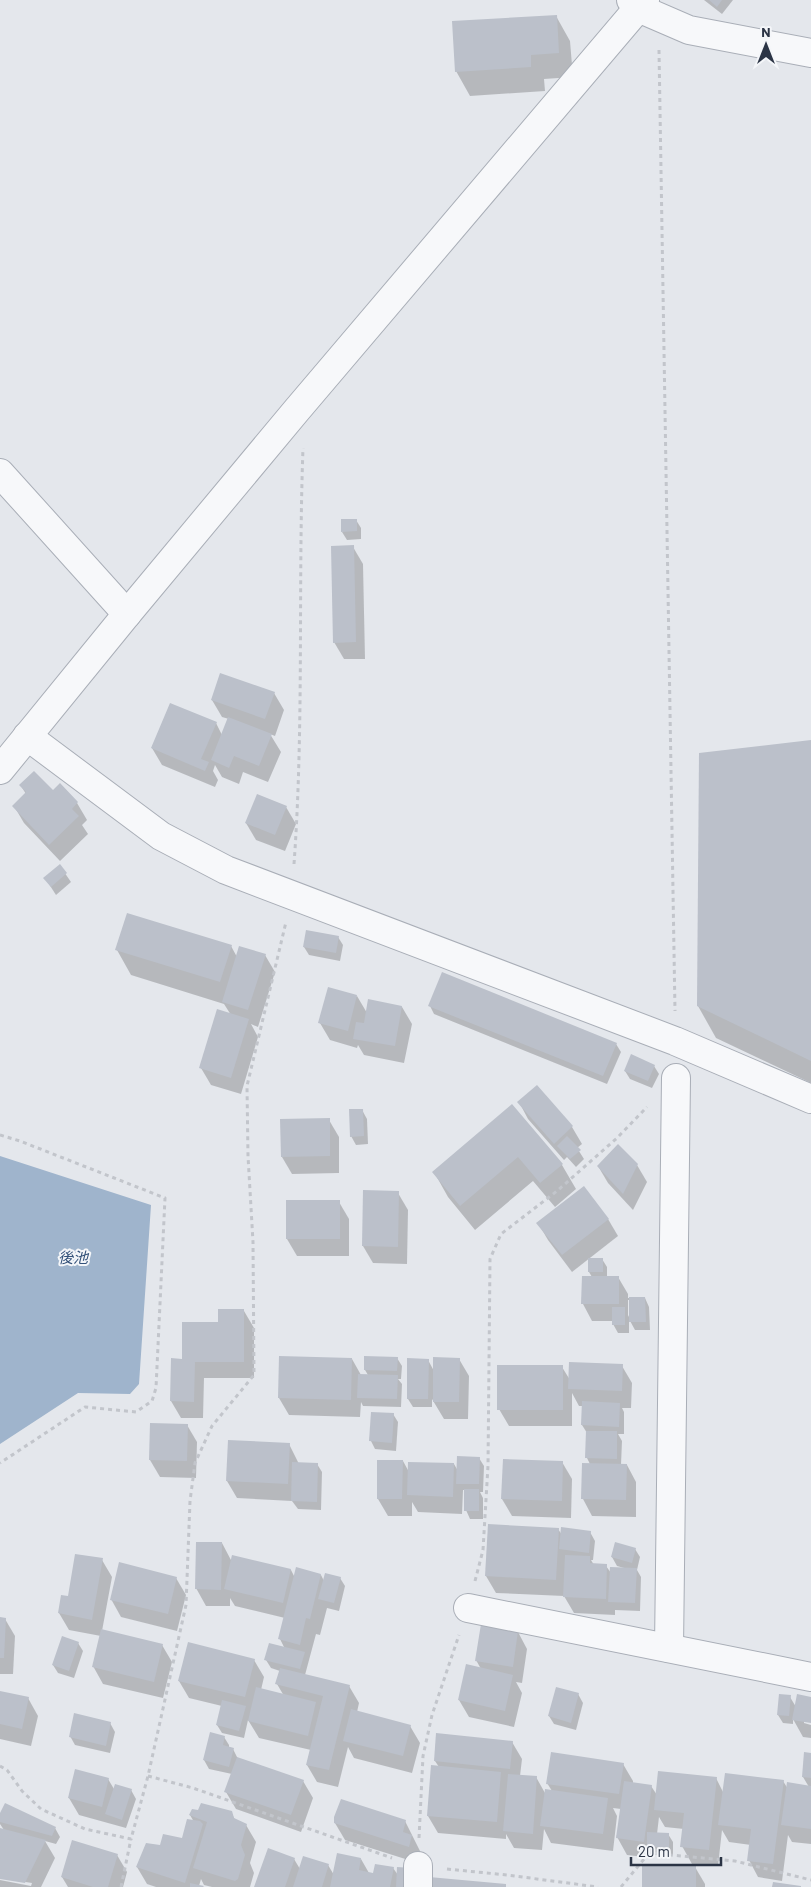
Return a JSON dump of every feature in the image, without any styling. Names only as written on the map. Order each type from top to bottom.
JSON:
[{"type":"street","points":[[0,770],[26,736],[296,411],[643,6],[690,30],[811,53]]},
{"type":"street","points":[[0,473],[127,614]]},
{"type":"street","points":[[26,736],[161,836],[226,870],[675,1041],[811,1100]]},
{"type":"street","points":[[669,1648],[676,1078]]},
{"type":"street","points":[[468,1608],[811,1677]]},
{"type":"path","points":[[643,6],[675,1041]]},
{"type":"path","points":[[121,1887],[130,1839],[148,1776],[186,1605],[190,1501],[195,1463],[212,1426],[254,1375],[253,1242],[248,1156],[247,1086],[292,894],[299,797],[300,548],[303,443],[296,411]]},
{"type":"path","points":[[418,1877],[423,1756],[432,1715],[468,1608],[483,1550],[488,1466],[490,1259],[501,1234],[557,1191],[617,1138],[676,1078]]},
{"type":"path","points":[[0,1136],[20,1141],[165,1198],[156,1388],[152,1401],[136,1412],[85,1407],[0,1463]]},
{"type":"path","points":[[0,1766],[7,1770],[22,1791],[41,1808],[85,1829],[130,1839]]},
{"type":"path","points":[[148,1776],[193,1788],[418,1877],[507,1874],[598,1887]]},
{"type":"path","points":[[621,1887],[648,1853],[734,1861],[811,1880]]},
{"type":"water","name":"後池","points":[[0,1156],[151,1205],[139,1384],[130,1394],[78,1393],[0,1444]]},
{"type":"building","points":[[709,0],[722,0],[717,7]]},
{"type":"building","points":[[557,15],[559,53],[531,55],[531,67],[455,72],[452,21]]},
{"type":"building","points":[[341,519],[357,519],[357,531],[341,532]]},
{"type":"building","points":[[354,545],[356,642],[333,643],[331,546]]},
{"type":"building","points":[[220,673],[275,692],[265,719],[211,700]]},
{"type":"building","points":[[170,703],[217,722],[201,759],[209,762],[205,771],[151,748]]},
{"type":"building","points":[[228,717],[272,734],[259,766],[234,756],[229,768],[211,760]]},
{"type":"building","points":[[811,740],[811,1061],[697,1006],[699,753]]},
{"type":"building","points":[[34,771],[53,790],[60,783],[78,802],[72,809],[79,816],[49,845],[12,806],[26,792],[19,785]]},
{"type":"building","points":[[257,794],[287,806],[275,835],[245,823]]},
{"type":"building","points":[[60,864],[67,873],[51,887],[43,878]]},
{"type":"building","points":[[127,913],[232,945],[220,982],[115,950]]},
{"type":"building","points":[[306,930],[339,936],[336,953],[303,947]]},
{"type":"building","points":[[239,946],[266,954],[248,1010],[222,1002]]},
{"type":"building","points":[[442,972],[617,1043],[603,1076],[428,1006]]},
{"type":"building","points":[[328,987],[357,995],[348,1031],[318,1023]]},
{"type":"building","points":[[368,999],[402,1006],[395,1046],[353,1039],[356,1022],[364,1023]]},
{"type":"building","points":[[217,1009],[249,1019],[231,1078],[199,1068]]},
{"type":"building","points":[[631,1054],[655,1065],[648,1081],[624,1071]]},
{"type":"building","points":[[537,1085],[573,1126],[554,1144],[517,1102]]},
{"type":"building","points":[[512,1104],[563,1164],[540,1183],[518,1157],[460,1206],[432,1172]]},
{"type":"building","points":[[349,1109],[363,1109],[364,1136],[350,1137]]},
{"type":"building","points":[[330,1118],[330,1156],[281,1157],[280,1119]]},
{"type":"building","points":[[567,1136],[581,1150],[570,1159],[557,1146]]},
{"type":"building","points":[[618,1144],[638,1164],[623,1194],[597,1166]]},
{"type":"building","points":[[584,1186],[609,1219],[562,1255],[536,1223]]},
{"type":"building","points":[[363,1190],[399,1191],[398,1247],[362,1246]]},
{"type":"building","points":[[286,1200],[340,1200],[340,1239],[286,1239]]},
{"type":"building","points":[[588,1258],[603,1258],[603,1272],[588,1272]]},
{"type":"building","points":[[582,1276],[619,1276],[619,1304],[581,1304]]},
{"type":"building","points":[[629,1297],[645,1297],[646,1322],[629,1322]]},
{"type":"building","points":[[612,1307],[625,1307],[625,1325],[612,1325]]},
{"type":"building","points":[[218,1309],[244,1309],[244,1362],[195,1362],[194,1402],[170,1401],[171,1358],[182,1359],[182,1322],[218,1322]]},
{"type":"building","points":[[279,1356],[352,1358],[351,1400],[278,1398]]},
{"type":"building","points":[[364,1356],[398,1357],[397,1371],[364,1370]]},
{"type":"building","points":[[433,1357],[460,1358],[459,1402],[433,1402]]},
{"type":"building","points":[[407,1358],[429,1359],[428,1399],[407,1399]]},
{"type":"building","points":[[569,1362],[623,1364],[622,1391],[568,1389]]},
{"type":"building","points":[[497,1365],[563,1365],[563,1410],[497,1410]]},
{"type":"building","points":[[358,1374],[398,1375],[397,1399],[357,1398]]},
{"type":"building","points":[[582,1401],[620,1403],[619,1427],[581,1425]]},
{"type":"building","points":[[371,1412],[394,1413],[392,1443],[369,1441]]},
{"type":"building","points":[[150,1423],[188,1424],[187,1461],[149,1460]]},
{"type":"building","points":[[586,1431],[617,1431],[617,1459],[585,1458]]},
{"type":"building","points":[[228,1440],[290,1443],[288,1484],[226,1481]]},
{"type":"building","points":[[457,1456],[480,1457],[479,1484],[456,1484]]},
{"type":"building","points":[[503,1459],[563,1461],[562,1501],[501,1499]]},
{"type":"building","points":[[377,1460],[403,1460],[402,1499],[377,1499]]},
{"type":"building","points":[[292,1462],[318,1463],[317,1502],[291,1501]]},
{"type":"building","points":[[408,1462],[454,1463],[453,1497],[407,1495]]},
{"type":"building","points":[[582,1463],[627,1464],[626,1500],[581,1499]]},
{"type":"building","points":[[464,1489],[479,1489],[479,1511],[464,1511]]},
{"type":"building","points":[[488,1524],[559,1528],[556,1580],[485,1576]]},
{"type":"building","points":[[561,1527],[591,1531],[589,1553],[559,1549]]},
{"type":"building","points":[[196,1542],[222,1542],[221,1590],[195,1589]]},
{"type":"building","points":[[615,1542],[636,1548],[632,1563],[611,1557]]},
{"type":"building","points":[[75,1554],[103,1558],[92,1620],[58,1613],[61,1595],[68,1596]]},
{"type":"building","points":[[232,1555],[291,1569],[283,1603],[224,1589]]},
{"type":"building","points":[[565,1555],[590,1556],[590,1563],[607,1564],[606,1599],[563,1597]]},
{"type":"building","points":[[119,1562],[177,1577],[168,1614],[110,1600]]},
{"type":"building","points":[[296,1567],[321,1574],[310,1619],[306,1618],[300,1645],[278,1639]]},
{"type":"building","points":[[610,1567],[637,1568],[635,1603],[608,1602]]},
{"type":"building","points":[[325,1573],[341,1577],[334,1603],[318,1599]]},
{"type":"building","points":[[0,1617],[6,1618],[4,1658],[0,1658]]},
{"type":"building","points":[[481,1624],[518,1631],[513,1667],[475,1661]]},
{"type":"building","points":[[101,1629],[163,1644],[154,1682],[92,1667]]},
{"type":"building","points":[[62,1636],[79,1642],[69,1671],[52,1665]]},
{"type":"building","points":[[188,1642],[255,1659],[245,1697],[178,1681]]},
{"type":"building","points":[[269,1643],[305,1652],[300,1669],[264,1660]]},
{"type":"building","points":[[466,1664],[513,1675],[505,1711],[458,1700]]},
{"type":"building","points":[[280,1668],[350,1685],[329,1770],[306,1765],[323,1696],[275,1684]]},
{"type":"building","points":[[256,1687],[316,1702],[308,1736],[248,1721]]},
{"type":"building","points":[[556,1687],[579,1693],[571,1723],[548,1716]]},
{"type":"building","points":[[0,1691],[29,1697],[22,1729],[0,1724]]},
{"type":"building","points":[[779,1694],[791,1695],[789,1716],[777,1715]]},
{"type":"building","points":[[797,1694],[811,1697],[811,1723],[792,1720]]},
{"type":"building","points":[[222,1700],[246,1706],[239,1731],[216,1725]]},
{"type":"building","points":[[351,1709],[411,1725],[403,1756],[343,1741]]},
{"type":"building","points":[[74,1713],[111,1722],[106,1746],[69,1737]]},
{"type":"building","points":[[210,1732],[225,1736],[223,1745],[234,1748],[229,1767],[203,1760]]},
{"type":"building","points":[[436,1733],[513,1741],[510,1769],[434,1761]]},
{"type":"building","points":[[551,1752],[624,1763],[619,1794],[546,1784]]},
{"type":"building","points":[[804,1752],[811,1753],[811,1778],[802,1777]]},
{"type":"building","points":[[237,1757],[304,1780],[291,1815],[224,1792]]},
{"type":"building","points":[[431,1765],[501,1772],[497,1822],[427,1816]]},
{"type":"building","points":[[75,1769],[109,1778],[102,1807],[68,1798]]},
{"type":"building","points":[[658,1771],[717,1777],[709,1850],[680,1847],[684,1813],[654,1810]]},
{"type":"building","points":[[725,1773],[784,1780],[773,1864],[747,1861],[751,1829],[718,1825]]},
{"type":"building","points":[[508,1774],[537,1776],[533,1834],[503,1831]]},
{"type":"building","points":[[624,1781],[652,1785],[644,1842],[616,1838]]},
{"type":"building","points":[[787,1782],[811,1786],[811,1829],[781,1825]]},
{"type":"building","points":[[115,1784],[132,1789],[122,1820],[105,1814]]},
{"type":"building","points":[[545,1789],[608,1798],[603,1834],[540,1826]]},
{"type":"building","points":[[341,1799],[406,1820],[403,1832],[412,1835],[409,1847],[334,1823],[334,1817]]},
{"type":"building","points":[[5,1803],[56,1827],[52,1836],[0,1822],[0,1813]]},
{"type":"building","points":[[201,1803],[232,1811],[234,1818],[247,1824],[241,1845],[245,1855],[238,1879],[235,1881],[193,1868],[207,1822],[189,1815],[192,1809],[198,1810]]},
{"type":"building","points":[[187,1819],[200,1821],[203,1824],[185,1883],[136,1867],[146,1843],[160,1845],[163,1834],[182,1838]]},
{"type":"building","points":[[0,1828],[46,1840],[25,1883],[0,1879]]},
{"type":"building","points":[[647,1832],[669,1833],[669,1847],[647,1847]]},
{"type":"building","points":[[72,1840],[118,1854],[108,1887],[93,1887],[61,1877]]},
{"type":"building","points":[[268,1848],[295,1858],[285,1887],[254,1887]]},
{"type":"building","points":[[337,1853],[361,1858],[359,1870],[373,1873],[375,1864],[394,1867],[390,1887],[330,1887]]},
{"type":"building","points":[[303,1856],[329,1864],[322,1887],[293,1887]]},
{"type":"building","points":[[642,1865],[696,1866],[696,1887],[642,1887]]},
{"type":"building","points":[[397,1867],[413,1868],[413,1887],[396,1887]]},
{"type":"building","points":[[429,1877],[506,1884],[506,1887],[428,1887]]},
{"type":"building","points":[[773,1882],[801,1886],[801,1887],[772,1887]]},
{"type":"building","points":[[190,1883],[204,1886],[190,1887]]}]
